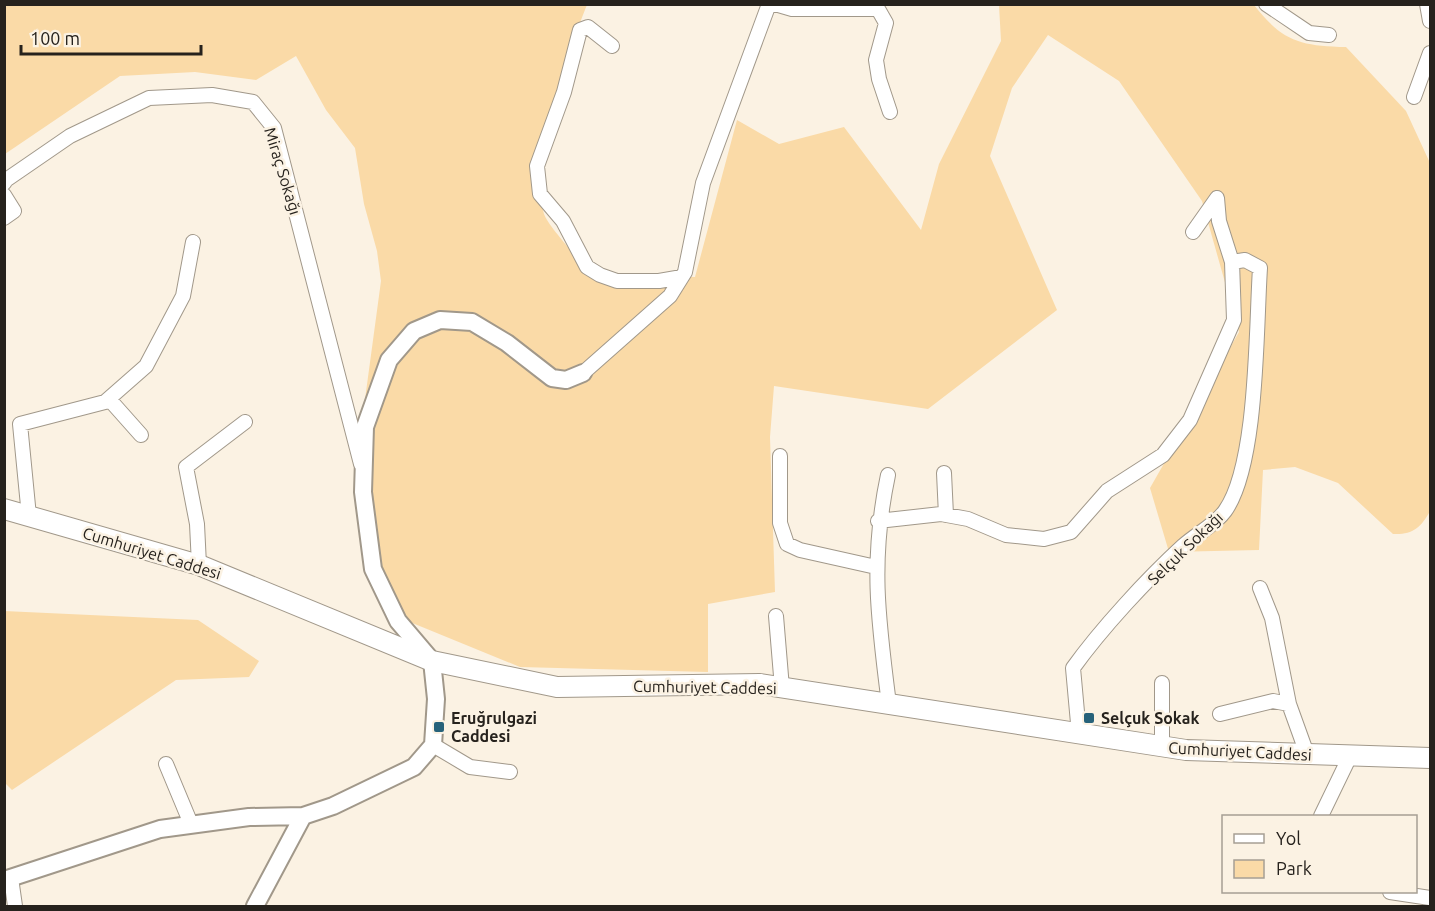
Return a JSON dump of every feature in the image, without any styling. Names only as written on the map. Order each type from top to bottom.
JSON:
[{"type":"main road","name":"Cumhuriyet Caddesi","points":[[4,509],[199,565],[432,662],[557,687],[760,684],[1186,750],[1431,758]]},
{"type":"street","points":[[15,906],[8,879],[160,829],[249,817],[303,816],[333,806],[414,767],[433,745],[436,699],[432,662],[398,621],[373,569],[363,492],[365,427],[389,360],[414,331],[440,320],[472,322],[507,343],[552,378],[566,380],[583,373],[670,296],[682,276],[703,183],[769,4]]},
{"type":"street","points":[[775,4],[792,9],[878,9],[886,23],[876,60],[879,79],[890,112]]},
{"type":"street","points":[[1427,4],[1431,21]]},
{"type":"street","points":[[1269,6],[1309,33],[1329,35]]},
{"type":"street","points":[[612,46],[588,27],[580,30],[564,92],[537,166],[540,194],[563,220],[587,267],[600,275],[617,281],[659,282],[682,276]]},
{"type":"street","points":[[1414,97],[1431,53]]},
{"type":"street","name":"Miraç Sokağı","points":[[4,183],[70,136],[149,98],[212,95],[254,102],[274,128],[363,475]]},
{"type":"street","points":[[4,195],[14,211],[4,218]]},
{"type":"street","points":[[878,521],[946,515],[968,519],[1006,535],[1044,539],[1071,532],[1107,491],[1163,455],[1190,420],[1234,320],[1232,262],[1219,221],[1217,198],[1193,232]]},
{"type":"street","points":[[29,516],[20,424],[105,402],[146,366],[183,296],[193,243]]},
{"type":"street","name":"Selçuk Sokağı","points":[[1079,734],[1073,668],[1089,646],[1182,547],[1225,511],[1242,474],[1251,414],[1260,268],[1245,260],[1232,262]]},
{"type":"street","points":[[109,399],[141,435]]},
{"type":"street","points":[[199,565],[197,524],[186,467],[245,422]]},
{"type":"street","points":[[780,456],[780,523],[787,544],[801,550],[876,567]]},
{"type":"street","points":[[944,473],[946,515]]},
{"type":"street","points":[[888,475],[878,521],[876,602],[888,704]]},
{"type":"street","points":[[1260,588],[1272,618],[1289,704],[1307,754]]},
{"type":"street","points":[[776,616],[782,688]]},
{"type":"street","points":[[1162,683],[1162,747]]},
{"type":"street","points":[[1220,714],[1273,701],[1289,704]]},
{"type":"street","points":[[433,745],[470,767],[510,772]]},
{"type":"street","points":[[1321,815],[1350,756]]},
{"type":"street","points":[[166,764],[190,824]]},
{"type":"street","points":[[255,906],[303,816]]},
{"type":"street","points":[[1402,893],[1431,898]]},
{"type":"green space","points":[[5,5],[587,5],[571,49],[548,141],[543,170],[544,214],[558,235],[592,275],[695,277],[737,120],[779,144],[844,127],[921,230],[939,164],[1001,41],[999,5],[1254,5],[1274,27],[1293,39],[1316,45],[1346,47],[1406,111],[1430,163],[1430,511],[1423,522],[1411,532],[1393,534],[1338,483],[1295,467],[1263,470],[1259,550],[1169,552],[1150,488],[1239,332],[1202,201],[1119,81],[1048,35],[1012,88],[990,156],[1057,310],[928,409],[774,386],[770,437],[775,592],[708,604],[708,672],[520,667],[405,620],[371,552],[363,414],[381,281],[377,251],[364,204],[355,148],[326,110],[296,56],[256,80],[195,72],[120,76],[5,154]]},
{"type":"green space","points":[[4,611],[198,620],[259,661],[249,677],[176,680],[12,790],[4,782]]},
{"type":"place","name":"Selçuk Sokak","points":[[1089,718]]},
{"type":"place","name":"Eruğrulgazi Caddesi","points":[[439,727]]}]
